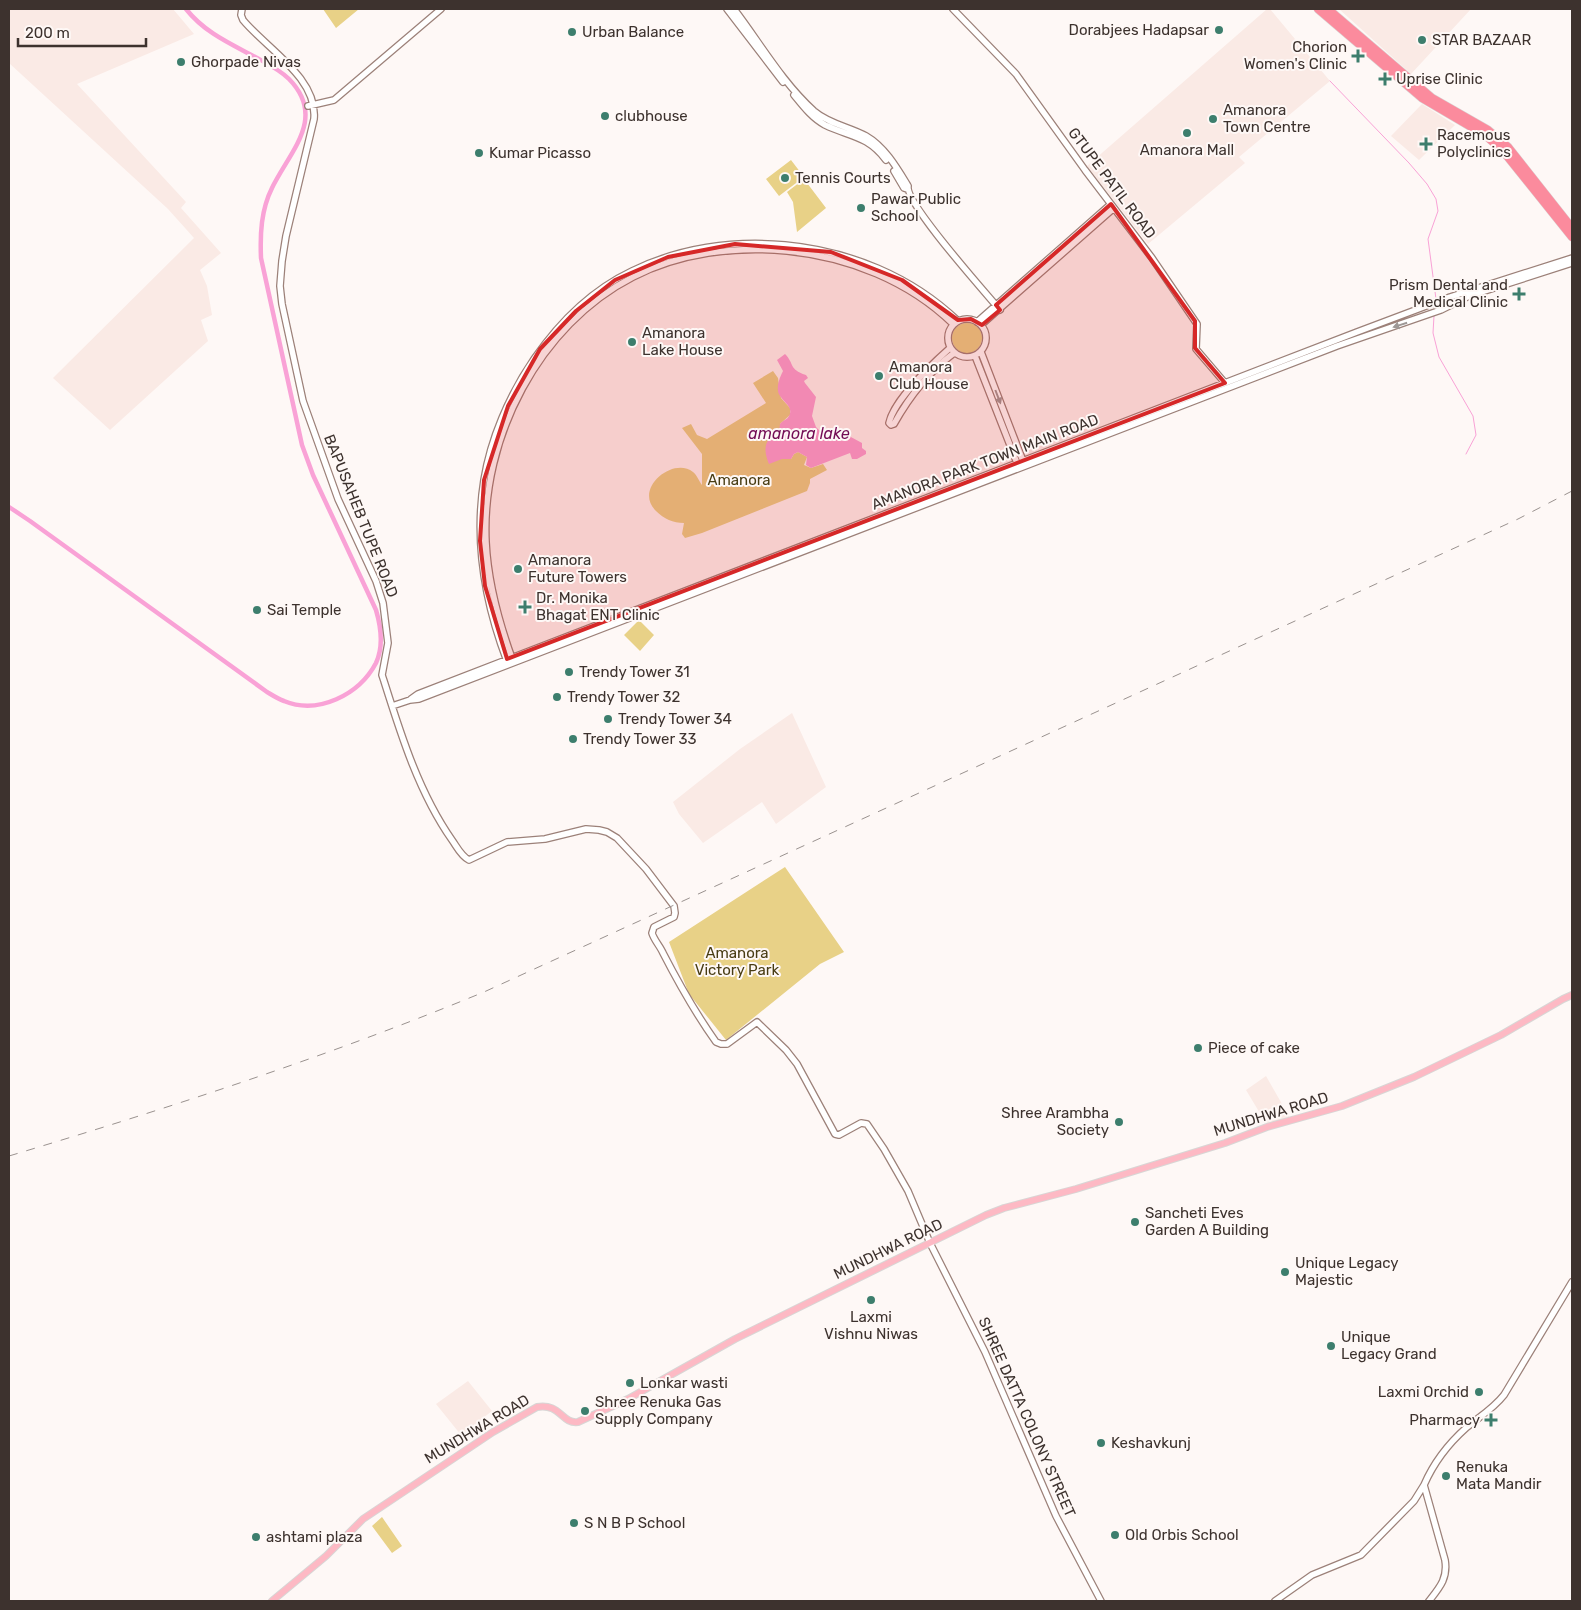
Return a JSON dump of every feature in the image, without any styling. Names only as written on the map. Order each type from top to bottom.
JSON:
[{"type":"highway","points":[[1318,9],[1422,98],[1490,135],[1572,237]]},
{"type":"highway","points":[[1328,9],[1432,98],[1490,135],[1512,152],[1572,228]]},
{"type":"main road","name":"MUNDHWA ROAD","points":[[272,1601],[326,1556],[363,1519],[443,1464],[509,1422],[537,1407],[552,1407],[570,1422],[578,1422],[628,1399],[735,1339],[986,1215],[1004,1208],[1076,1189],[1225,1143],[1267,1127],[1342,1106],[1414,1078],[1501,1034],[1572,995]]},
{"type":"street","points":[[242,9],[241,15],[243,20],[296,73],[309,92],[312,106],[334,100],[441,9]]},
{"type":"street","points":[[728,9],[735,13],[760,52],[805,110],[825,124],[840,128],[867,141],[876,148],[885,158],[904,188],[908,189],[938,235],[998,307]]},
{"type":"street","name":"GTUPE PATIL ROAD","points":[[953,9],[1016,74],[1152,258],[1196,321],[1198,329],[1195,342],[1196,349],[1225,383]]},
{"type":"street","name":"BAPUSAHEB TUPE ROAD","points":[[312,106],[314,120],[286,236],[280,286],[282,304],[297,380],[303,400],[338,499],[376,581],[383,603],[388,643],[382,675],[398,727],[439,822],[465,858],[473,859],[508,842],[545,839],[586,830],[607,832],[617,838],[646,868],[674,906],[676,913],[674,917],[654,927],[652,936],[685,996],[716,1042],[727,1044],[757,1022],[786,1050],[796,1064],[835,1134],[838,1135],[865,1122],[899,1174],[930,1244]]},
{"type":"street","points":[[979,323],[1113,206]]},
{"type":"street","points":[[510,661],[496,628],[485,586],[481,555],[480,516],[484,480],[493,442],[516,394],[544,353],[564,330],[603,296],[635,276],[692,256],[715,252],[760,249],[814,254],[863,268],[899,285],[956,322]]},
{"type":"street","name":"AMANORA PARK TOWN MAIN ROAD","points":[[392,706],[419,699],[510,661],[1371,326],[1572,258]]},
{"type":"street","name":"AMANORA PARK TOWN MAIN ROAD","points":[[510,661],[1375,333],[1441,310],[1469,296],[1572,263]]},
{"type":"street","points":[[968,319],[979,323],[985,331],[986,339],[981,352],[975,356],[962,357],[952,350],[948,337],[949,330],[956,322],[968,319]]},
{"type":"street","points":[[952,350],[914,394],[894,424],[891,425],[889,423],[897,407],[909,390],[952,350]]},
{"type":"street","points":[[981,352],[1020,462]]},
{"type":"street","points":[[975,356],[1020,462]]},
{"type":"street","name":"SHREE DATTA COLONY STREET","points":[[930,1244],[985,1352],[1056,1516],[1101,1601]]},
{"type":"street","points":[[1275,1601],[1312,1575],[1361,1555],[1414,1501],[1438,1458],[1453,1441],[1491,1409],[1504,1395],[1572,1282]]},
{"type":"street","points":[[1424,1485],[1447,1571],[1444,1579],[1429,1601]]},
{"type":"highlighted area","points":[[1111,204],[1195,321],[1195,348],[1225,383],[507,659],[485,586],[480,541],[484,480],[508,406],[540,349],[576,311],[615,280],[668,257],[735,244],[831,252],[902,280],[958,320],[971,319],[982,325],[1000,310],[996,305]]},
{"type":"shaded area","points":[[9,9],[173,9],[194,34],[77,84],[186,202],[181,208],[221,253],[200,270],[207,286],[212,315],[201,320],[208,341],[110,430],[53,378],[194,238],[168,209],[9,63]]},
{"type":"shaded area","name":"Amanora Town Centre","points":[[1267,9],[1270,9],[1330,81],[1239,157],[1245,163],[1148,244],[1087,166]]},
{"type":"shaded area","points":[[1339,9],[1471,9],[1411,74]]},
{"type":"shaded area","points":[[1422,104],[1455,125],[1419,160],[1391,136]]},
{"type":"shaded area","points":[[792,713],[826,787],[776,824],[762,802],[703,843],[679,814],[673,802],[740,749]]},
{"type":"shaded area","points":[[1266,1076],[1290,1118],[1267,1125],[1246,1090]]},
{"type":"shaded area","points":[[468,1381],[492,1411],[461,1435],[436,1404]]},
{"type":"green space","points":[[323,9],[359,9],[336,28]]},
{"type":"green space","name":"Tennis Courts","points":[[791,160],[804,177],[779,196],[766,179]]},
{"type":"green space","points":[[804,179],[826,208],[797,232],[793,202],[787,192]]},
{"type":"green space","points":[[967,323],[973,324],[981,332],[981,344],[973,352],[967,353],[961,352],[953,344],[952,338],[953,332],[961,324]]},
{"type":"green space","name":"Amanora","points":[[773,371],[778,378],[781,398],[790,408],[790,415],[780,424],[780,430],[769,437],[782,459],[791,459],[798,452],[807,457],[804,465],[811,468],[823,464],[827,470],[810,479],[807,491],[685,538],[682,534],[684,523],[672,521],[659,514],[650,502],[649,493],[658,477],[676,468],[685,468],[693,472],[702,485],[702,454],[682,428],[691,424],[697,435],[707,439],[766,403],[753,383]]},
{"type":"green space","points":[[639,620],[654,635],[640,651],[624,635]]},
{"type":"green space","name":"Amanora Victory Park","points":[[785,867],[844,952],[820,964],[726,1040],[689,994],[669,942]]},
{"type":"green space","points":[[382,1517],[402,1546],[392,1553],[372,1526]]},
{"type":"water","name":"amanora lake","points":[[785,354],[794,368],[808,378],[804,381],[816,397],[812,416],[816,427],[826,437],[834,437],[837,440],[849,436],[862,443],[862,448],[866,451],[866,454],[857,459],[852,459],[850,453],[811,468],[806,465],[807,457],[798,452],[791,459],[782,459],[769,464],[766,445],[770,438],[779,432],[780,424],[788,417],[790,412],[778,391],[778,383],[783,371],[777,360]]},
{"type":"waterway","points":[[9,507],[267,692],[282,700],[297,705],[310,705],[324,704],[336,699],[348,693],[359,684],[369,674],[379,657],[381,636],[376,610],[313,475],[302,445],[261,258],[263,213],[268,196],[302,134],[305,121],[305,107],[300,93],[289,79],[270,65],[228,43],[201,25],[186,9]]},
{"type":"waterway","points":[[1330,81],[1409,163],[1427,184],[1436,199],[1438,211],[1428,239],[1436,299]]},
{"type":"waterway","points":[[1434,316],[1433,333],[1439,357],[1473,416],[1476,435],[1466,454]]},
{"type":"railway","points":[[9,1156],[248,1080],[367,1038],[484,992],[1518,519],[1572,491]]},
{"type":"place","name":"Dorabjees Hadapsar","points":[[1219,30]]},
{"type":"place","name":"Urban Balance","points":[[572,32]]},
{"type":"place","name":"STAR BAZAAR","points":[[1422,40]]},
{"type":"place","name":"Chorion Women's Clinic","points":[[1358,56]]},
{"type":"place","name":"Ghorpade Nivas","points":[[181,62]]},
{"type":"place","name":"Uprise Clinic","points":[[1385,79]]},
{"type":"place","name":"clubhouse","points":[[605,116]]},
{"type":"place","name":"Amanora Town Centre","points":[[1213,119]]},
{"type":"place","name":"Amanora Mall","points":[[1187,133]]},
{"type":"place","name":"Racemous Polyclinics","points":[[1426,144]]},
{"type":"place","name":"Kumar Picasso","points":[[479,153]]},
{"type":"place","name":"Tennis Courts","points":[[785,178]]},
{"type":"place","name":"Pawar Public School","points":[[861,208]]},
{"type":"place","name":"Prism Dental and Medical Clinic","points":[[1519,294]]},
{"type":"place","name":"Amanora Lake House","points":[[632,342]]},
{"type":"place","name":"Amanora Club House","points":[[879,376]]},
{"type":"place","name":"Amanora Future Towers","points":[[518,569]]},
{"type":"place","name":"Dr. Monika Bhagat ENT Clinic","points":[[525,607]]},
{"type":"place","name":"Sai Temple","points":[[257,610]]},
{"type":"place","name":"Trendy Tower 31","points":[[569,672]]},
{"type":"place","name":"Trendy Tower 32","points":[[557,697]]},
{"type":"place","name":"Trendy Tower 34","points":[[608,719]]},
{"type":"place","name":"Trendy Tower 33","points":[[573,739]]},
{"type":"place","name":"Piece of cake","points":[[1198,1048]]},
{"type":"place","name":"Shree Arambha Society","points":[[1119,1122]]},
{"type":"place","name":"Sancheti Eves Garden A Building","points":[[1135,1222]]},
{"type":"place","name":"Unique Legacy Majestic","points":[[1285,1272]]},
{"type":"place","name":"Laxmi Vishnu Niwas","points":[[871,1300]]},
{"type":"place","name":"Unique Legacy Grand","points":[[1331,1346]]},
{"type":"place","name":"Lonkar wasti","points":[[630,1383]]},
{"type":"place","name":"Laxmi Orchid","points":[[1479,1392]]},
{"type":"place","name":"Shree Renuka Gas Supply Company","points":[[585,1411]]},
{"type":"place","name":"Pharmacy","points":[[1491,1420]]},
{"type":"place","name":"Keshavkunj","points":[[1101,1443]]},
{"type":"place","name":"Renuka Mata Mandir","points":[[1446,1476]]},
{"type":"place","name":"S N B P School","points":[[574,1523]]},
{"type":"place","name":"Old Orbis School","points":[[1115,1535]]},
{"type":"place","name":"ashtami plaza","points":[[256,1537]]}]
